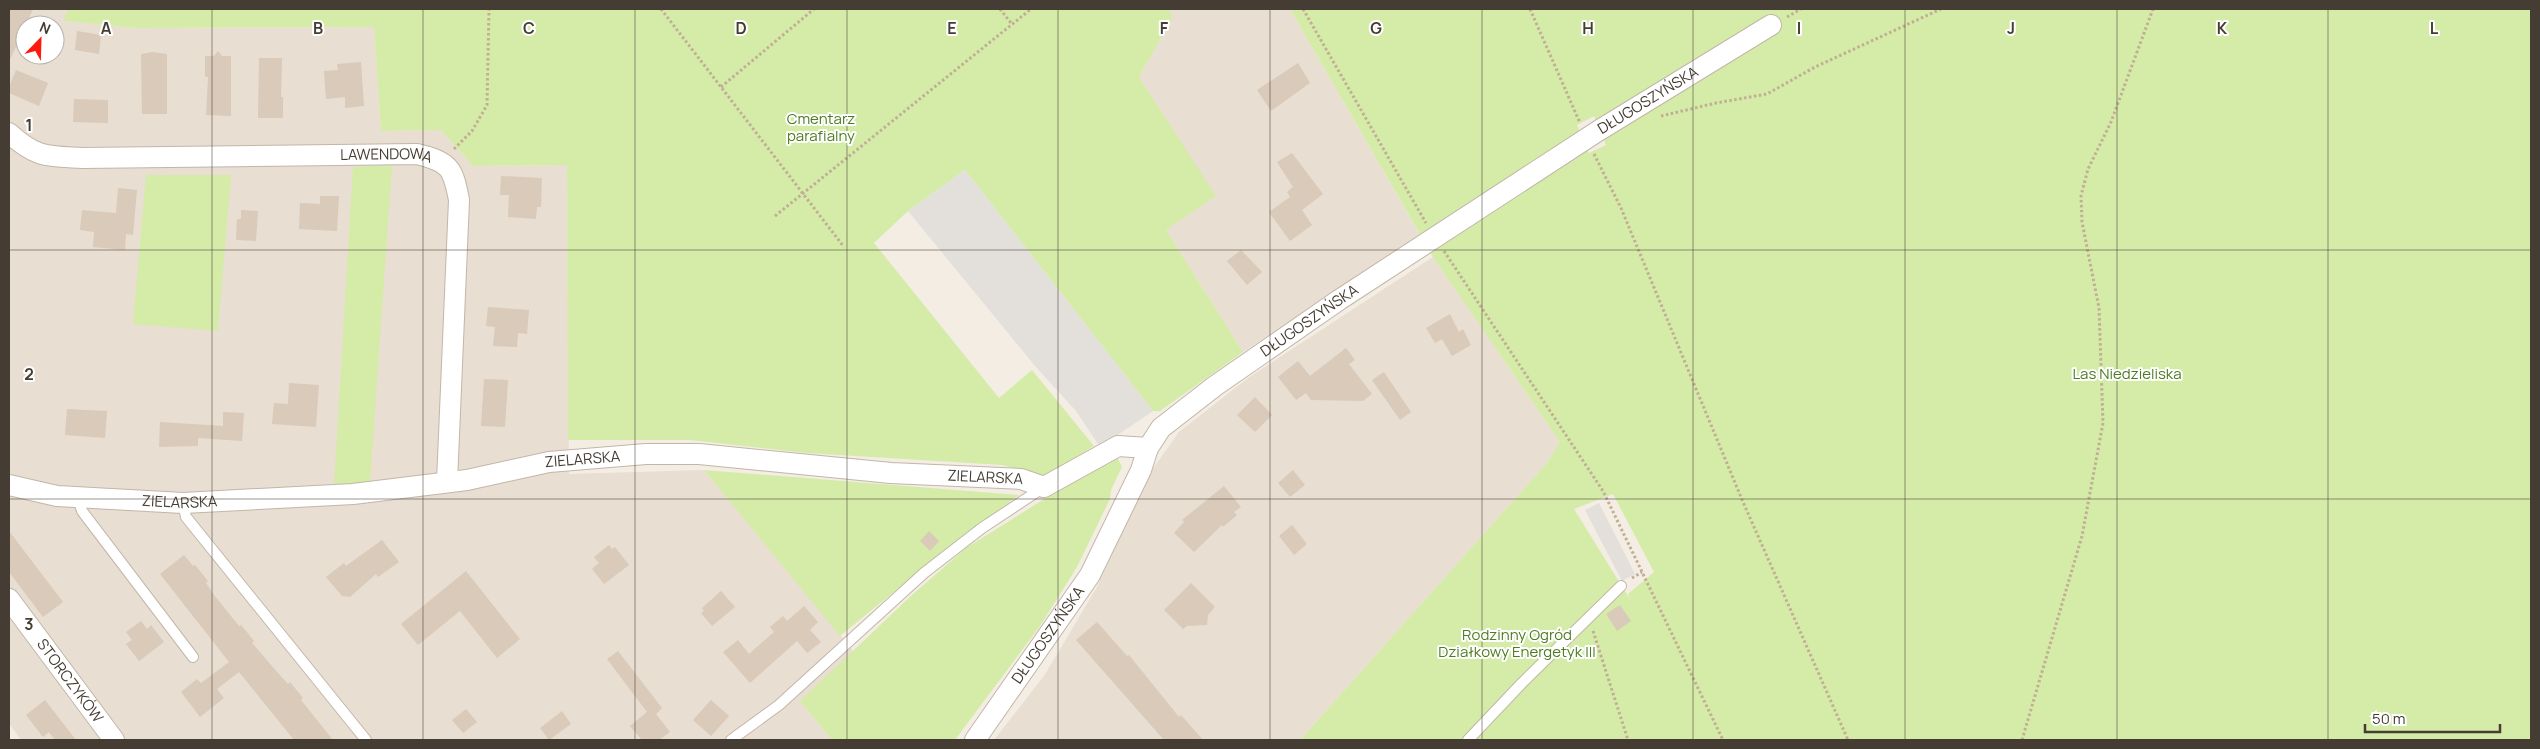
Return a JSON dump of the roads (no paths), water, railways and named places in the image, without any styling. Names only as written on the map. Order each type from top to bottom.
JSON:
[{"type":"street","name":"DŁUGOSZYŃSKA","points":[[975,740],[1090,575],[1141,470],[1148,448],[1161,428],[1215,386],[1339,300],[1586,138],[1771,25]]},
{"type":"street","name":"LAWENDOWA","points":[[9,133],[21,144],[40,155],[82,158],[418,154],[440,160],[454,175],[459,200],[447,482]]},
{"type":"street","name":"ZIELARSKA","points":[[9,485],[57,496],[183,503],[353,494],[447,482],[549,462],[646,454],[698,454],[891,473],[1021,479],[1044,486],[1118,446],[1148,448]]},
{"type":"street","name":"STORCZYKÓW","points":[[9,599],[114,740]]},
{"type":"lane","points":[[731,740],[779,705],[924,573],[982,528],[1044,486]]},
{"type":"lane","points":[[78,497],[82,511],[193,657]]},
{"type":"lane","points":[[183,503],[186,517],[366,740]]},
{"type":"lane","points":[[1468,740],[1588,616],[1621,586]]},
{"type":"park label","name":"Cmentarz parafialny","points":[[821,128]]},
{"type":"park label","name":"Las Niedzieliska","points":[[2127,374]]},
{"type":"park label","name":"Rodzinny Ogród Działkowy Energetyk III","points":[[1517,644]]}]
